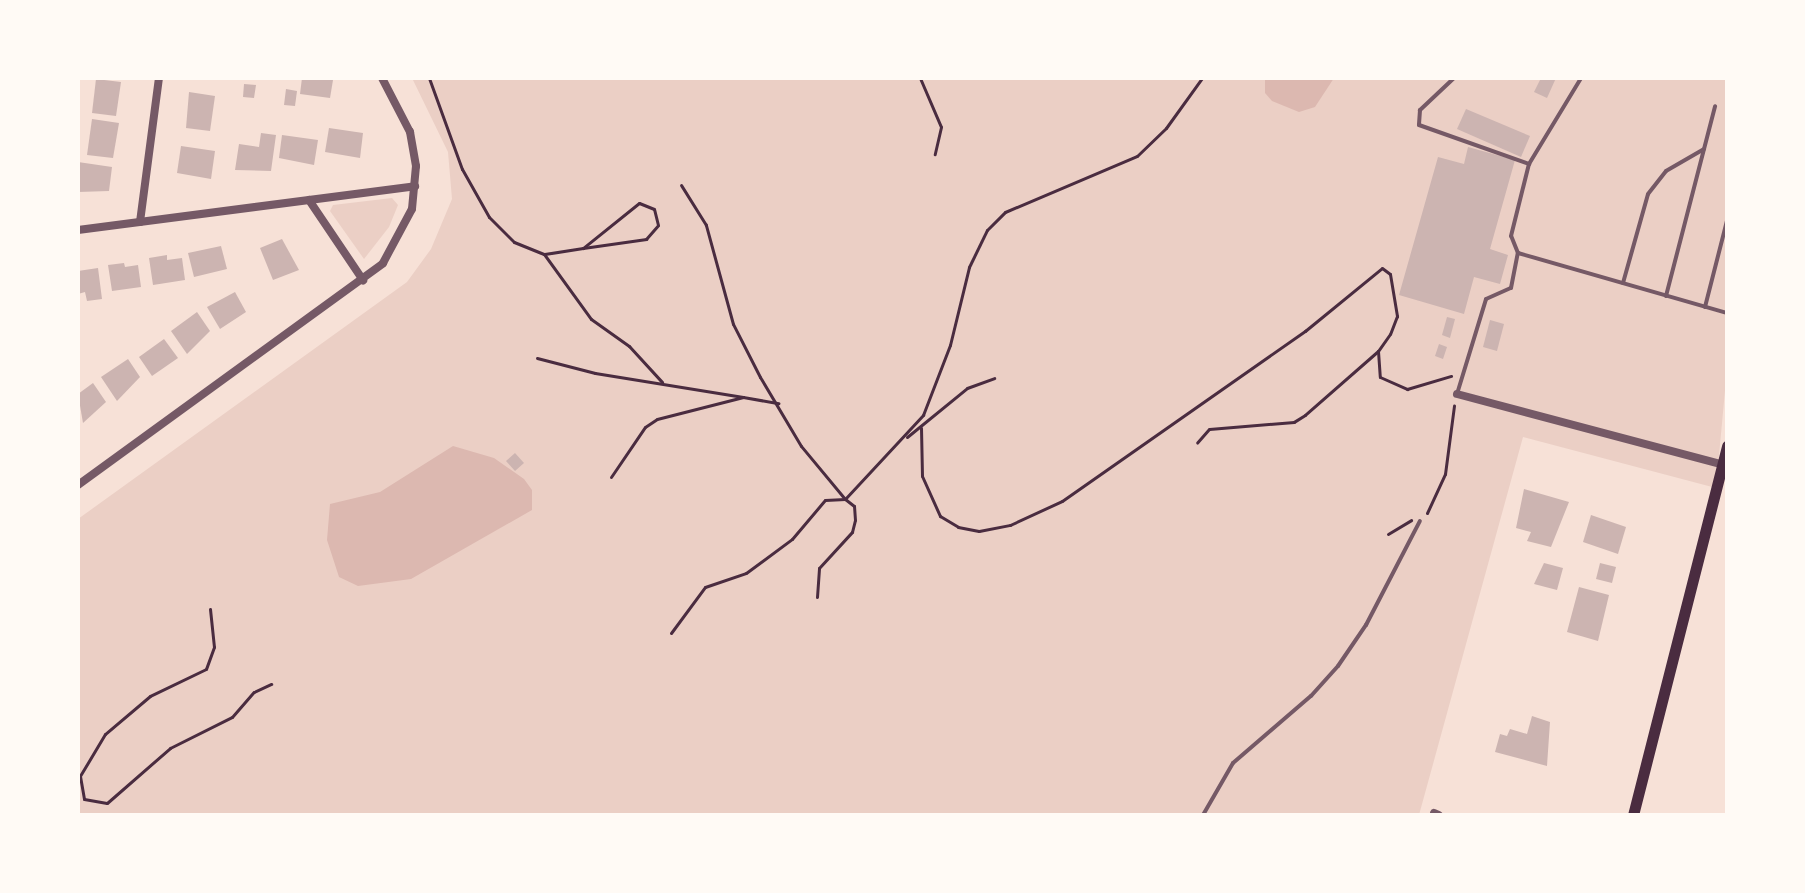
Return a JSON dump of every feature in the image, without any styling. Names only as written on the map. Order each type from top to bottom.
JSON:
[{"type":"main road","points":[[1633,815],[1727,446]]},
{"type":"street","points":[[140,222],[159,78]]},
{"type":"street","points":[[78,485],[363,280],[394,248],[412,209],[415,186],[410,132],[382,78]]},
{"type":"street","points":[[78,230],[415,186]]},
{"type":"street","points":[[309,200],[363,280]]},
{"type":"street","points":[[1457,394],[1724,466]]},
{"type":"lane","points":[[1454,78],[1420,110],[1419,125],[1529,164]]},
{"type":"lane","points":[[1457,394],[1486,299],[1511,288],[1518,253],[1511,236],[1529,164],[1581,78]]},
{"type":"lane","points":[[1666,296],[1715,106]]},
{"type":"lane","points":[[1623,283],[1648,194],[1666,171],[1704,148]]},
{"type":"lane","points":[[1705,307],[1727,221]]},
{"type":"lane","points":[[1518,253],[1727,313]]},
{"type":"lane","points":[[1203,815],[1233,763],[1311,696],[1338,666],[1366,625],[1420,521]]},
{"type":"path","points":[[429,78],[462,169],[489,217],[514,242],[544,254],[646,239],[658,217],[654,209],[639,203],[583,248]]},
{"type":"path","points":[[920,78],[941,127],[935,154]]},
{"type":"path","points":[[671,633],[705,587],[746,573],[792,539],[825,500],[845,499],[904,439],[923,415],[950,345],[969,267],[987,230],[1005,212],[1137,156],[1166,128],[1202,78]]},
{"type":"path","points":[[681,185],[706,225],[733,324],[801,446],[854,506],[852,532],[819,568],[817,597]]},
{"type":"path","points":[[544,254],[591,319],[629,346],[662,382]]},
{"type":"path","points":[[921,428],[929,499],[940,516],[979,531],[1036,515],[1062,501],[1305,331],[1382,268],[1390,274],[1397,316],[1378,351],[1294,422],[1209,429],[1197,443]]},
{"type":"path","points":[[1378,351],[1380,377],[1407,389],[1463,374]]},
{"type":"path","points":[[537,358],[778,403]]},
{"type":"path","points":[[904,439],[967,388],[994,378]]},
{"type":"path","points":[[1388,534],[1397,526],[1420,521],[1445,474],[1457,394]]},
{"type":"path","points":[[611,477],[645,427],[657,419],[743,397]]},
{"type":"path","points":[[210,609],[214,647],[206,669],[150,696],[105,734],[80,776],[84,799],[107,803],[170,748],[232,717],[254,692],[271,684]]},
{"type":"shaded area","points":[[412,78],[1727,78],[1727,369],[1716,488],[1523,437],[1419,815],[78,815],[78,519],[407,282],[431,249],[452,199],[448,152]]},
{"type":"shaded area","points":[[1265,78],[1334,78],[1315,107],[1299,112],[1272,101],[1265,93]]},
{"type":"shaded area","points":[[392,198],[398,205],[389,227],[364,259],[330,211],[333,205]]},
{"type":"shaded area","points":[[453,446],[494,458],[524,479],[532,490],[532,510],[411,579],[358,586],[339,577],[327,540],[330,504],[380,492]]},
{"type":"building","points":[[302,78],[333,80],[330,98],[300,94]]},
{"type":"building","points":[[1541,78],[1556,78],[1547,98],[1534,92]]},
{"type":"building","points":[[96,79],[121,82],[116,116],[92,113]]},
{"type":"building","points":[[244,84],[256,85],[254,98],[243,97]]},
{"type":"building","points":[[286,89],[297,91],[295,106],[284,105]]},
{"type":"building","points":[[189,92],[215,96],[210,131],[186,128]]},
{"type":"building","points":[[1466,109],[1530,136],[1521,157],[1457,129]]},
{"type":"building","points":[[92,119],[119,123],[113,158],[87,155]]},
{"type":"building","points":[[329,128],[363,133],[360,158],[325,152]]},
{"type":"building","points":[[261,133],[276,135],[271,171],[235,170],[239,144],[259,147]]},
{"type":"building","points":[[282,135],[318,140],[314,165],[279,158]]},
{"type":"building","points":[[181,146],[215,151],[211,179],[177,173]]},
{"type":"building","points":[[1468,147],[1515,160],[1490,249],[1508,255],[1500,284],[1474,277],[1464,314],[1399,295],[1438,157],[1464,164]]},
{"type":"building","points":[[78,162],[112,167],[109,191],[78,192]]},
{"type":"building","points":[[282,239],[299,270],[273,280],[260,248]]},
{"type":"building","points":[[221,246],[227,269],[194,277],[188,253]]},
{"type":"building","points":[[167,255],[167,260],[182,258],[185,280],[153,285],[149,258]]},
{"type":"building","points":[[124,263],[125,267],[138,265],[141,287],[112,291],[108,265]]},
{"type":"building","points":[[98,268],[102,299],[87,301],[85,292],[78,294],[78,271]]},
{"type":"building","points":[[235,292],[246,312],[220,329],[207,307]]},
{"type":"building","points":[[197,312],[210,331],[187,354],[171,331]]},
{"type":"building","points":[[1447,317],[1455,319],[1450,338],[1442,335]]},
{"type":"building","points":[[1490,320],[1504,324],[1497,351],[1483,347]]},
{"type":"building","points":[[164,339],[178,358],[152,376],[139,357]]},
{"type":"building","points":[[1439,344],[1447,347],[1443,359],[1435,356]]},
{"type":"building","points":[[128,359],[140,377],[117,401],[101,377]]},
{"type":"building","points":[[93,383],[106,402],[83,423],[78,394]]},
{"type":"building","points":[[515,453],[524,463],[515,471],[506,461]]},
{"type":"building","points":[[1524,489],[1569,502],[1551,547],[1527,541],[1531,532],[1516,528]]},
{"type":"building","points":[[1591,515],[1626,527],[1618,554],[1583,542]]},
{"type":"building","points":[[1544,563],[1563,568],[1557,590],[1534,584]]},
{"type":"building","points":[[1600,563],[1616,567],[1612,583],[1596,579]]},
{"type":"building","points":[[1579,587],[1609,595],[1598,641],[1567,632]]},
{"type":"building","points":[[1532,716],[1550,722],[1547,766],[1495,752],[1500,734],[1507,736],[1510,729],[1527,734]]}]
